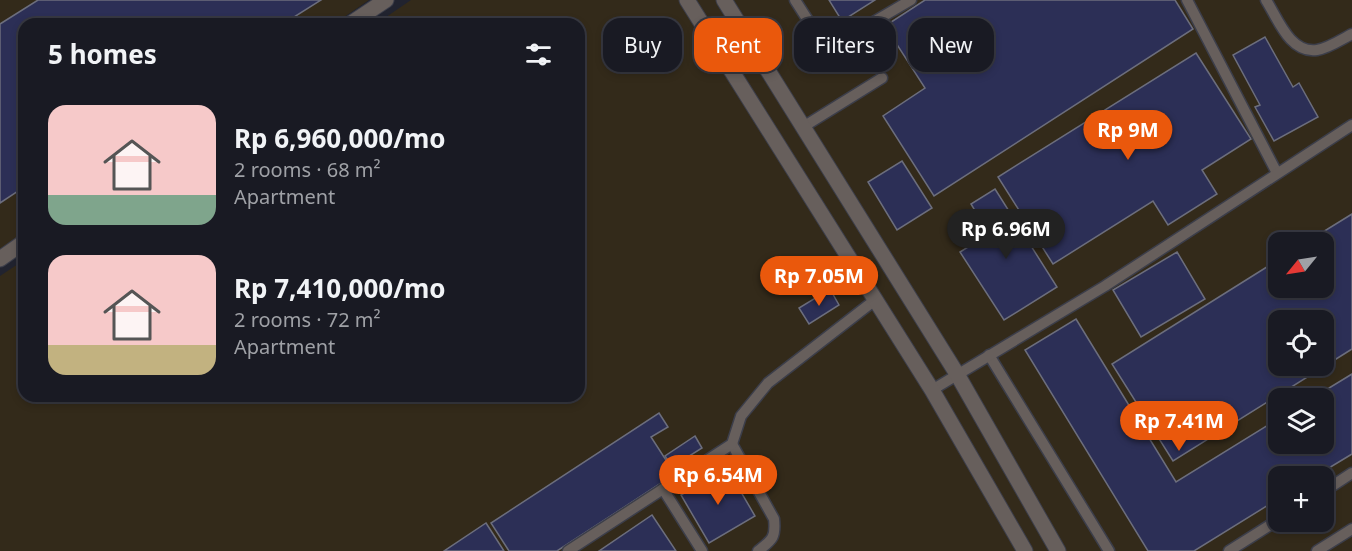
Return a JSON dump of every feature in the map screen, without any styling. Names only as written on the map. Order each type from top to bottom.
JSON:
[{"type":"street","points":[[359,18],[386,0]]},
{"type":"street","points":[[687,0],[932,390],[1025,551]]},
{"type":"street","points":[[724,0],[957,375],[1058,551]]},
{"type":"street","points":[[0,259],[18,247]]},
{"type":"lane","points":[[795,0],[818,36],[830,42],[842,41],[911,0]]},
{"type":"lane","points":[[1266,0],[1290,40],[1303,49],[1318,50],[1352,34]]},
{"type":"lane","points":[[1192,1],[1277,173]]},
{"type":"lane","points":[[803,127],[882,78]]},
{"type":"lane","points":[[932,390],[1106,286],[1352,125]]},
{"type":"lane","points":[[568,551],[732,444],[741,416],[768,383],[875,300]]},
{"type":"lane","points":[[989,356],[1109,551]]},
{"type":"lane","points":[[732,444],[774,519],[776,533],[771,541],[758,551]]},
{"type":"lane","points":[[1334,485],[1352,473]]},
{"type":"lane","points":[[663,489],[702,551]]},
{"type":"lane","points":[[1229,551],[1268,526]]},
{"type":"lane","points":[[1317,551],[1352,529]]},
{"type":"shaded area","points":[[0,0],[369,0],[343,18],[18,18],[18,238],[0,250]]},
{"type":"shaded area","points":[[411,0],[1352,0],[1352,551],[0,551],[0,276],[18,264],[18,402],[585,402],[585,18],[385,18]]},
{"type":"building","points":[[38,0],[321,0],[292,18],[18,18],[18,191],[0,203],[0,24]]},
{"type":"building","points":[[829,0],[875,0],[847,18],[840,18]]},
{"type":"building","points":[[925,0],[1175,0],[1193,29],[934,196],[883,116],[925,88],[915,72],[994,72],[994,18],[908,18],[908,62],[896,43],[896,19]]},
{"type":"building","points":[[1265,37],[1293,87],[1299,83],[1318,117],[1274,141],[1255,107],[1260,105],[1233,55]]},
{"type":"building","points":[[1196,53],[1251,139],[1202,170],[1217,194],[1168,225],[1153,201],[1053,264],[998,177]]},
{"type":"building","points":[[902,161],[932,208],[897,230],[868,182]]},
{"type":"building","points":[[995,189],[1057,287],[1004,320],[960,252],[989,234],[971,204]]},
{"type":"building","points":[[1352,214],[1352,349],[1334,360],[1334,310],[1268,310],[1268,376],[1309,376],[1290,388],[1268,388],[1268,402],[1173,461],[1112,364],[1268,266],[1268,298],[1334,298],[1334,232],[1323,232]]},
{"type":"building","points":[[1177,252],[1205,299],[1141,337],[1113,290]]},
{"type":"building","points":[[830,289],[839,305],[809,324],[799,308]]},
{"type":"building","points":[[1076,319],[1176,482],[1268,425],[1268,454],[1334,454],[1334,388],[1329,388],[1352,374],[1352,454],[1332,466],[1268,466],[1268,505],[1194,551],[1148,551],[1025,350]]},
{"type":"building","points":[[659,413],[668,427],[651,437],[675,474],[557,551],[509,551],[491,523]]},
{"type":"building","points":[[695,436],[702,448],[672,467],[665,456]]},
{"type":"building","points":[[727,468],[755,516],[709,543],[681,495]]},
{"type":"building","points":[[652,515],[676,551],[599,551]]},
{"type":"building","points":[[486,523],[504,551],[444,551]]}]
